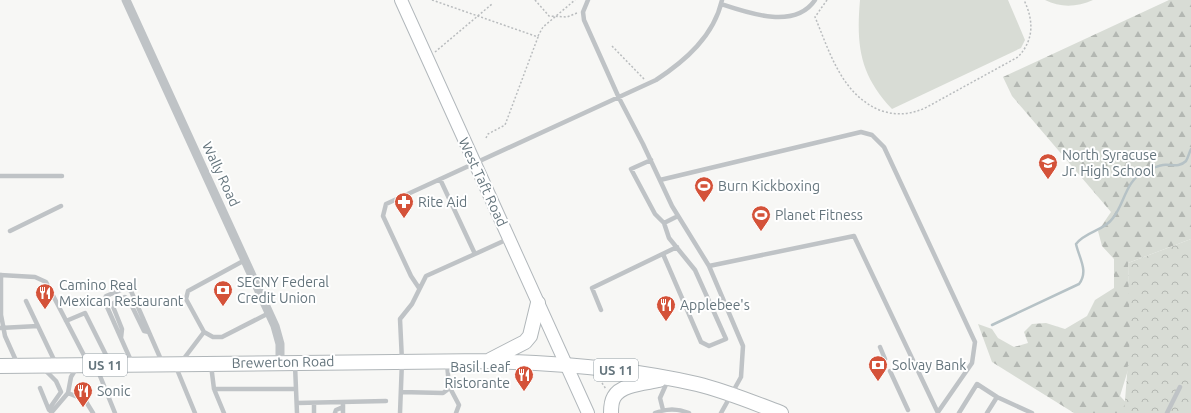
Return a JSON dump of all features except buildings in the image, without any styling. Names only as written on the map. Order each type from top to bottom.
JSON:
[{"type":"main road","name":"West Taft Road","points":[[401,0],[588,413]]},
{"type":"main road","points":[[488,361],[520,345],[530,336],[538,303]]},
{"type":"main road","name":"Brewerton Road","points":[[0,366],[402,361],[488,361],[567,364]]},
{"type":"main road","name":"US 11","points":[[567,364],[697,384],[730,394],[781,413]]},
{"type":"main road","points":[[611,413],[612,401],[618,392],[632,386],[667,379]]},
{"type":"street","name":"Wally Road","points":[[126,0],[269,313],[280,344],[280,362]]},
{"type":"lane","points":[[588,0],[584,20],[619,98],[678,216],[709,266],[743,346],[741,377],[730,394],[721,413]]},
{"type":"lane","points":[[419,288],[411,276],[383,216],[386,204],[647,84],[678,65],[693,52],[704,37],[721,2],[745,12],[778,18],[803,11],[815,0]]},
{"type":"lane","points":[[660,180],[861,132],[872,135],[884,147],[975,342],[972,363],[938,413]]},
{"type":"lane","points":[[651,160],[631,169],[656,214],[664,223],[669,238],[695,270],[726,339],[709,346],[701,342],[663,254]]},
{"type":"lane","points":[[0,176],[62,176]]},
{"type":"lane","points":[[440,179],[475,254]]},
{"type":"lane","points":[[10,231],[61,206]]},
{"type":"lane","points":[[664,223],[678,216]]},
{"type":"lane","points":[[709,266],[854,236],[938,413]]},
{"type":"lane","points":[[400,413],[402,361],[400,319],[412,304],[426,276],[509,239]]},
{"type":"lane","points":[[601,310],[592,288],[677,247]]},
{"type":"lane","points":[[245,260],[188,291],[186,298],[204,332],[213,338],[222,337],[269,313]]},
{"type":"lane","points":[[19,366],[2,328],[1,275],[11,274],[35,277],[46,282],[88,365],[115,413]]},
{"type":"lane","points":[[133,364],[104,300],[106,296],[126,288],[131,291],[149,332],[173,364],[195,413]]},
{"type":"lane","points":[[121,338],[122,329],[112,304],[124,297],[129,300],[144,331],[149,332]]},
{"type":"lane","points":[[26,301],[56,366]]},
{"type":"lane","points":[[713,310],[725,304]]},
{"type":"lane","points":[[66,321],[85,313],[111,364]]},
{"type":"lane","points":[[2,328],[38,326]]},
{"type":"lane","points":[[173,364],[204,332]]},
{"type":"lane","points":[[880,347],[885,359]]},
{"type":"lane","points":[[447,361],[449,386],[459,405],[456,413]]},
{"type":"lane","points":[[295,362],[297,413]]},
{"type":"lane","points":[[211,363],[214,388],[224,413]]},
{"type":"lane","points":[[50,412],[68,393],[71,377],[88,365]]},
{"type":"lane","points":[[41,366],[56,381],[61,392],[50,412]]},
{"type":"lane","points":[[890,371],[908,410]]},
{"type":"lane","points":[[663,410],[660,398],[667,379]]},
{"type":"lane","points":[[959,413],[977,384],[997,397],[1032,413]]},
{"type":"lane","points":[[401,392],[443,393],[449,386]]},
{"type":"lane","points":[[1167,413],[1180,387]]},
{"type":"lane","points":[[40,388],[50,412]]},
{"type":"lane","points":[[214,388],[296,389]]},
{"type":"lane","points":[[68,393],[85,400],[93,413]]},
{"type":"lane","points":[[987,413],[997,397]]},
{"type":"lane","points":[[297,403],[343,404],[386,400]]},
{"type":"lane","points":[[314,403],[314,413]]},
{"type":"lane","points":[[335,413],[336,410],[343,404]]},
{"type":"lane","points":[[343,404],[343,413]]},
{"type":"lane","points":[[655,413],[663,410],[670,411],[680,409],[689,413]]},
{"type":"path","points":[[432,0],[538,37]]},
{"type":"path","points":[[536,0],[549,16],[567,16],[577,13],[584,14]]},
{"type":"path","points":[[486,138],[488,134],[505,125],[543,27],[575,0]]},
{"type":"path","points":[[827,0],[815,17],[835,65],[846,83],[865,103],[885,112],[901,114],[918,112],[1018,57],[1026,48],[1032,32],[1029,12],[1024,0]]},
{"type":"path","points":[[427,59],[492,4]]},
{"type":"path","points":[[612,46],[637,71],[647,84]]},
{"type":"path","points":[[602,383],[603,388],[608,391]]},
{"type":"green space","points":[[860,0],[1008,0],[1025,40],[1021,48],[892,109],[873,84],[862,59],[859,32]]},
{"type":"green space","points":[[1045,0],[1093,0],[1069,6],[1051,3]]},
{"type":"green space","points":[[1169,0],[1191,0],[1191,239],[1128,263],[1132,357],[1120,396],[1136,413],[1074,413],[992,362],[978,324],[992,329],[998,338],[1014,347],[1028,343],[1024,332],[1032,324],[1046,323],[1065,329],[1087,316],[1095,300],[1114,288],[1114,259],[1102,246],[1098,231],[1111,212],[1012,96],[1003,77]]},
{"type":"green space","points":[[1191,239],[1191,413],[1124,413],[1130,337],[1128,263]]},
{"type":"waterway","points":[[992,325],[1079,284],[1082,279],[1083,269],[1076,244],[1085,236],[1105,226],[1113,218],[1129,186],[1138,175],[1161,165],[1181,164],[1187,160],[1191,149]]},
{"type":"place","name":"North Syracuse Jr. High School","points":[[1048,180]]},
{"type":"place","name":"Burn Kickboxing","points":[[704,203]]},
{"type":"place","name":"Rite Aid","points":[[404,219]]},
{"type":"place","name":"Planet Fitness","points":[[761,232]]},
{"type":"place","name":"SECNY Federal Credit Union","points":[[223,307]]},
{"type":"place","name":"Camino Real Mexican Restaurant","points":[[45,310]]},
{"type":"place","name":"Applebee's","points":[[666,322]]},
{"type":"place","name":"Solvay Bank","points":[[878,382]]},
{"type":"place","name":"Basil Leaf Ristorante","points":[[524,392]]},
{"type":"place","name":"Sonic","points":[[83,408]]}]
